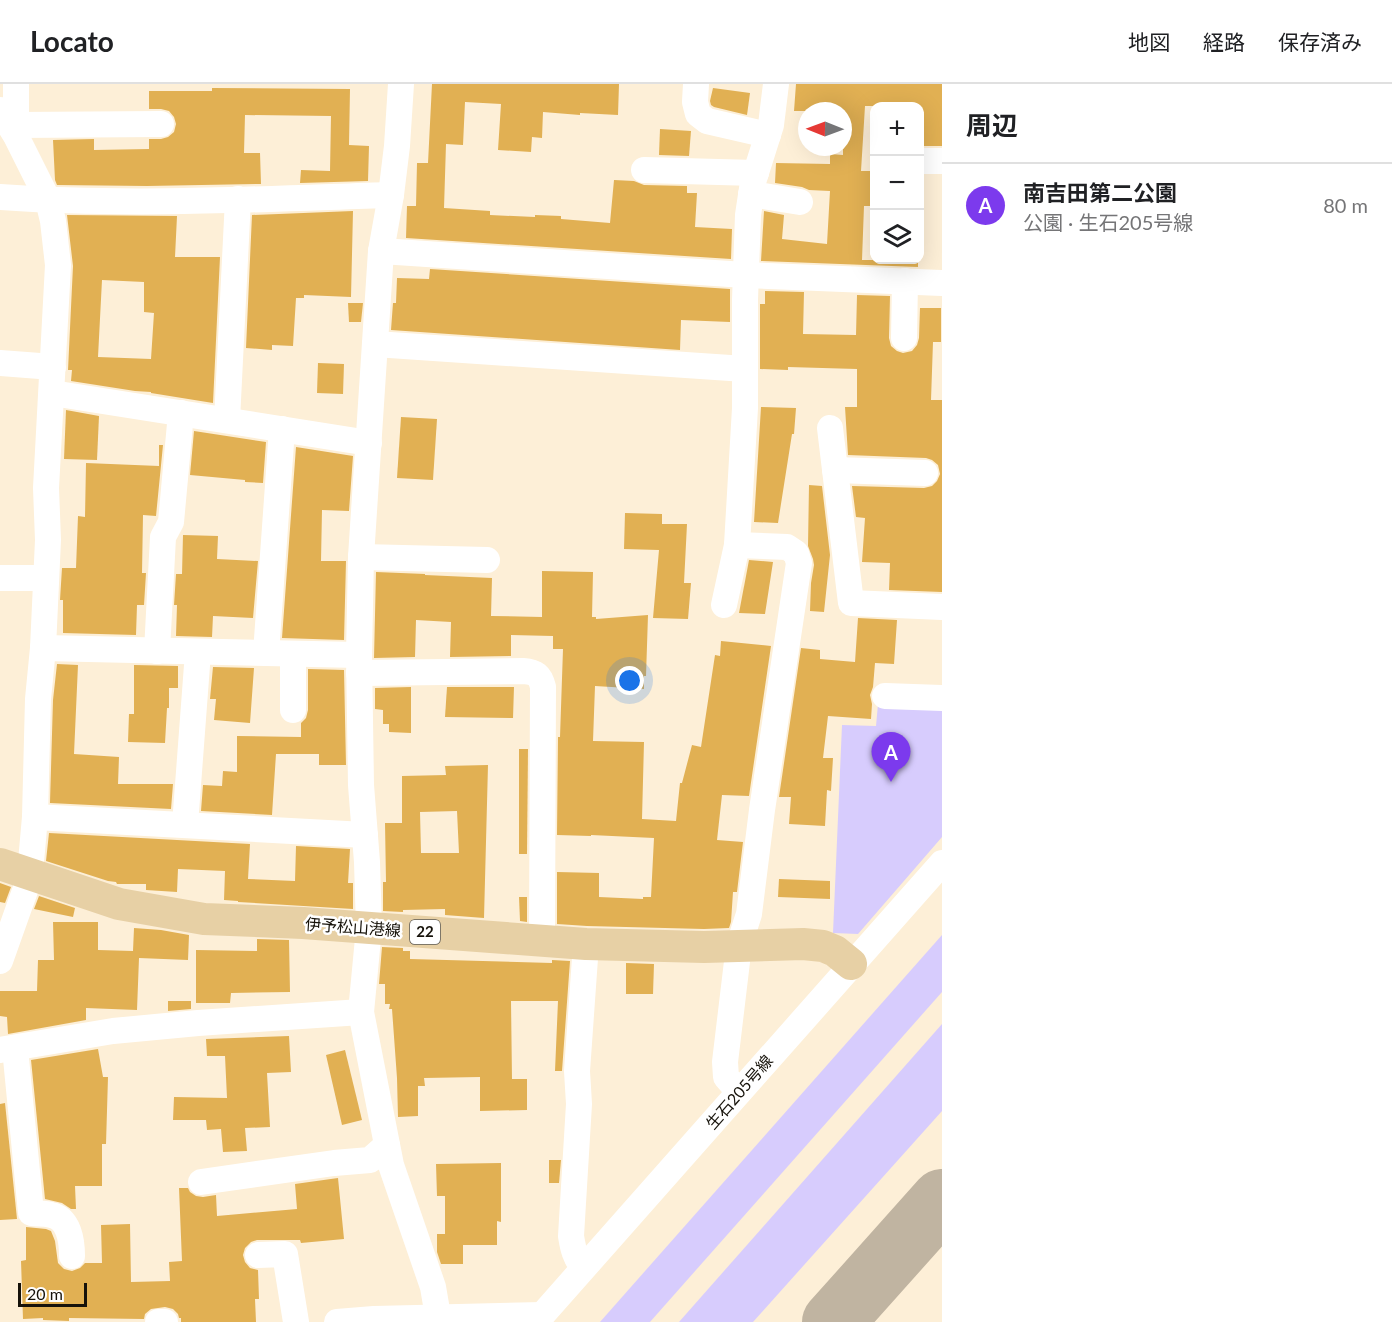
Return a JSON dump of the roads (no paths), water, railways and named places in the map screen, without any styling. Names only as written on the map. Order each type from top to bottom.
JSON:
[{"type":"main road","name":"伊予松山港線","points":[[0,864],[119,904],[204,919],[586,944],[705,947],[803,944],[823,946],[835,951],[851,964]]},
{"type":"street","points":[[0,961],[30,873],[35,817],[38,699],[48,540],[46,488],[58,265],[48,200],[11,124],[16,84]]},
{"type":"street","points":[[401,84],[397,146],[381,251],[361,558],[359,664],[361,785],[369,928],[361,1012],[391,1165],[433,1287],[439,1320]]},
{"type":"street","points":[[696,84],[695,102],[698,114],[707,121],[768,135]]},
{"type":"street","points":[[724,605],[737,545],[745,408],[745,275],[748,215],[753,184],[771,125],[776,84]]},
{"type":"street","points":[[11,124],[162,124]]},
{"type":"street","points":[[924,161],[942,161]]},
{"type":"street","points":[[644,170],[753,184],[800,202]]},
{"type":"street","points":[[0,197],[152,202],[391,195]]},
{"type":"street","points":[[227,420],[238,199]]},
{"type":"street","points":[[381,251],[745,275],[942,283]]},
{"type":"street","points":[[904,338],[905,281]]},
{"type":"street","points":[[375,344],[745,369]]},
{"type":"street","points":[[0,363],[53,367]]},
{"type":"street","points":[[52,393],[369,443]]},
{"type":"street","points":[[157,651],[163,537],[171,522],[181,413]]},
{"type":"street","points":[[830,428],[851,603],[942,607]]},
{"type":"street","points":[[266,653],[282,429]]},
{"type":"street","points":[[836,470],[925,473]]},
{"type":"street","points":[[737,545],[787,547],[796,553],[799,563],[749,914],[739,945],[726,1062],[726,1077],[739,1092]]},
{"type":"street","points":[[361,558],[487,560]]},
{"type":"street","points":[[0,578],[46,578]]},
{"type":"street","points":[[43,648],[293,654],[359,664],[534,672],[541,677],[543,687],[542,941]]},
{"type":"street","points":[[185,825],[198,652]]},
{"type":"street","points":[[293,654],[293,710]]},
{"type":"street","points":[[885,696],[942,698]]},
{"type":"street","points":[[35,817],[365,835]]},
{"type":"street","name":"生石205号線","points":[[539,1318],[942,863]]},
{"type":"street","points":[[584,1268],[573,1251],[571,1236],[579,1104],[577,1071],[586,944]]},
{"type":"street","points":[[72,1256],[71,1240],[66,1224],[54,1215],[31,1213],[8,1049],[113,1031],[361,1012]]},
{"type":"street","points":[[201,1182],[370,1160],[387,1145]]},
{"type":"street","points":[[258,1255],[285,1254],[296,1322]]},
{"type":"street","points":[[337,1322],[374,1319],[539,1318]]},
{"type":"street","points":[[158,1322],[165,1322]]},
{"type":"place","name":"南吉田第二公園","points":[[891,782]]}]
